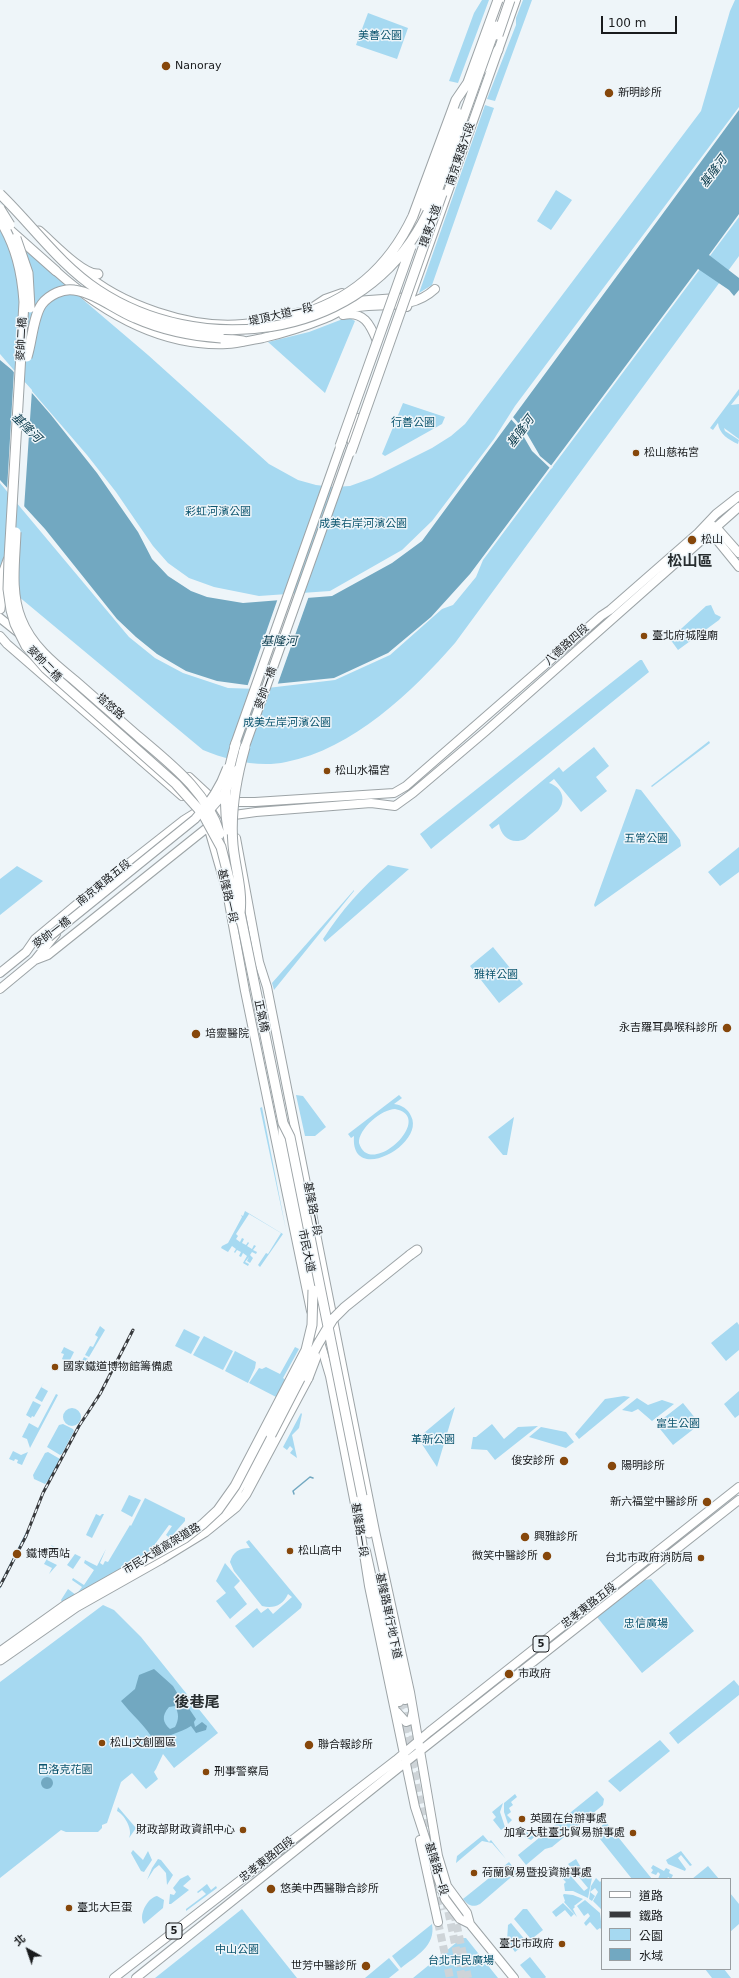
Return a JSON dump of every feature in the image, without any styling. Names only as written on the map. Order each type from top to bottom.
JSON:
[{"type":"highway","name":"環東大道","points":[[340,446],[497,0]]},
{"type":"highway","name":"環東大道","points":[[351,452],[510,2]]},
{"type":"highway","points":[[340,446],[356,418],[479,74],[510,2]]},
{"type":"highway","points":[[0,195],[60,259],[82,279],[112,299],[152,316],[180,324],[231,330],[284,325],[324,313],[358,295],[370,285],[394,262],[417,233],[436,195],[496,26],[510,2]]},
{"type":"highway","points":[[479,74],[498,50]]},
{"type":"highway","points":[[0,188],[24,210],[73,265],[97,284],[134,304],[156,313],[205,323],[255,324],[277,321],[301,314],[343,296],[365,281],[388,259],[406,231],[413,216],[456,100],[469,81]]},
{"type":"highway","points":[[455,113],[459,129]]},
{"type":"highway","name":"堤頂大道一段","points":[[0,195],[68,259]]},
{"type":"highway","name":"麥帥二橋","points":[[0,209],[22,250],[28,272],[30,312],[14,576],[17,606],[28,633],[53,662],[178,771],[203,798],[217,826],[235,904],[240,913]]},
{"type":"highway","name":"堤頂大道一段","points":[[0,221],[56,271]]},
{"type":"highway","name":"麥帥二橋","points":[[0,221],[10,237],[19,261],[24,302],[8,559],[8,589],[15,624],[26,646],[46,669],[176,784],[203,814],[220,847],[243,927]]},
{"type":"highway","points":[[68,259],[93,274],[98,274]]},
{"type":"highway","points":[[27,357],[42,304],[56,294],[73,290],[89,294],[134,318],[154,326],[178,333],[243,341]]},
{"type":"highway","points":[[351,452],[356,418]]},
{"type":"highway","name":"麥帥一橋","points":[[236,743],[340,446]]},
{"type":"highway","name":"麥帥一橋","points":[[245,747],[351,452]]},
{"type":"highway","points":[[0,610],[4,572],[8,559]]},
{"type":"highway","points":[[28,633],[33,647],[44,659],[195,793],[216,802]]},
{"type":"highway","name":"正氣橋","points":[[236,743],[226,778],[225,808],[242,900],[243,927],[283,1122]]},
{"type":"highway","name":"正氣橋","points":[[245,747],[234,794],[232,820],[235,867],[242,903],[240,913],[283,1122]]},
{"type":"highway","points":[[283,1122],[289,1135],[328,1326]]},
{"type":"highway","points":[[283,1122],[290,1137],[362,1496],[368,1533]]},
{"type":"highway","name":"市民大道","points":[[283,1122],[282,1136],[313,1290]]},
{"type":"highway","name":"市民大道","points":[[283,1122],[283,1138],[319,1319],[318,1346],[308,1378]]},
{"type":"highway","points":[[222,1512],[249,1480],[268,1445],[271,1434],[318,1344],[333,1319],[345,1306],[414,1252]]},
{"type":"highway","name":"市民大道高架道路","points":[[0,1660],[76,1607],[183,1546],[222,1512],[306,1350],[312,1325],[313,1290]]},
{"type":"highway","name":"市民大道高架道路","points":[[0,1652],[66,1605],[184,1538],[222,1512],[239,1503],[246,1494],[308,1378]]},
{"type":"main road","name":"南京東路六段","points":[[367,371],[455,113],[497,0]]},
{"type":"main road","name":"南京東路六段","points":[[378,374],[388,347],[410,300],[498,50],[510,2]]},
{"type":"main road","name":"堤頂大道一段","points":[[68,259],[111,292],[150,310],[176,318],[215,323],[242,324],[279,318],[330,304],[410,300]]},
{"type":"main road","points":[[311,309],[325,299],[360,284],[379,266]]},
{"type":"main road","name":"堤頂大道一段","points":[[56,271],[80,293],[108,312],[146,330],[186,340],[228,344],[284,332],[328,317],[343,310],[391,301]]},
{"type":"main road","points":[[410,300],[425,298],[435,289]]},
{"type":"main road","points":[[108,312],[108,299],[111,292],[120,293],[143,304],[148,304]]},
{"type":"main road","points":[[328,317],[345,315],[361,316],[368,321],[377,341]]},
{"type":"main road","name":"麥帥一橋","points":[[53,935],[178,834],[208,805],[216,792],[224,775],[367,371]]},
{"type":"main road","name":"麥帥一橋","points":[[26,952],[53,935],[211,809],[231,784],[378,374]]},
{"type":"main road","name":"八德路四段","points":[[216,802],[255,802],[394,793],[406,786],[600,616],[610,610],[739,496]]},
{"type":"main road","name":"八德路四段","points":[[225,816],[256,812],[371,803],[395,806],[413,793],[486,731],[739,507]]},
{"type":"main road","points":[[706,524],[739,553]]},
{"type":"main road","points":[[713,530],[739,567]]},
{"type":"main road","name":"塔悠路","points":[[0,618],[63,666],[130,724],[216,802],[225,816]]},
{"type":"main road","name":"塔悠路","points":[[0,636],[7,644],[199,810]]},
{"type":"main road","name":"南京東路五段","points":[[0,973],[26,952],[35,939],[167,833],[199,810],[216,802]]},
{"type":"main road","name":"基隆路一段","points":[[199,810],[209,827],[227,892],[245,991],[268,1094],[309,1305],[330,1376],[368,1533],[413,1708],[421,1750],[421,1764],[440,1868],[447,1886],[467,1913],[470,1924]]},
{"type":"main road","points":[[209,827],[225,816]]},
{"type":"main road","name":"基隆路一段","points":[[225,816],[235,837],[288,1093],[368,1533],[369,1586],[399,1703],[405,1758],[415,1807],[427,1838],[442,1893],[449,1906],[460,1920],[470,1924]]},
{"type":"main road","name":"南京東路五段","points":[[0,988],[35,960],[48,955],[209,827]]},
{"type":"main road","points":[[35,960],[53,935]]},
{"type":"main road","points":[[268,1094],[288,1093]]},
{"type":"main road","points":[[328,1326],[331,1363],[330,1376]]},
{"type":"main road","name":"忠孝東路五段","points":[[419,1740],[739,1487]]},
{"type":"main road","name":"忠孝東路五段","points":[[421,1750],[739,1500]]},
{"type":"main road","name":"基隆路車行地下道","points":[[368,1533],[371,1542],[399,1703]]},
{"type":"main road","points":[[399,1703],[403,1720],[406,1722],[411,1720],[413,1708]]},
{"type":"main road","name":"忠孝東路四段","points":[[136,1978],[405,1758],[419,1740]]},
{"type":"main road","points":[[421,1750],[444,1863]]},
{"type":"main road","name":"忠孝東路四段","points":[[114,1978],[405,1758],[421,1750]]},
{"type":"main road","points":[[420,1840],[438,1922]]},
{"type":"main road","points":[[470,1924],[514,1978]]},
{"type":"green space","points":[[482,0],[489,0],[458,83],[449,81],[474,13]]},
{"type":"green space","points":[[523,0],[532,0],[495,101],[487,99],[516,25],[516,18]]},
{"type":"green space","name":"彩虹河濱公園","points":[[735,0],[739,0],[739,107],[515,406],[494,439],[432,521],[402,550],[330,591],[259,596],[214,587],[189,578],[168,563],[153,546],[116,492],[87,455],[0,354],[0,229],[148,355],[269,464],[298,480],[316,485],[333,487],[350,486],[372,478],[432,448],[451,436],[465,424],[701,111],[730,11]]},
{"type":"green space","name":"美善公園","points":[[368,13],[408,28],[397,59],[356,45]]},
{"type":"green space","points":[[485,105],[494,108],[432,285],[419,293]]},
{"type":"green space","points":[[556,190],[572,200],[551,230],[537,221]]},
{"type":"green space","name":"成美左岸河濱公園","points":[[739,217],[739,256],[455,643],[420,680],[380,716],[358,732],[335,745],[311,755],[276,764],[243,762],[222,757],[203,750],[0,581],[0,483],[129,637],[155,658],[183,673],[228,688],[259,689],[335,680],[390,655],[442,609],[453,605],[476,577],[483,560]]},
{"type":"green space","points":[[348,317],[355,321],[325,393],[268,342],[309,332]]},
{"type":"green space","points":[[739,389],[739,395],[731,405],[739,404],[739,439],[724,428],[725,431],[739,440],[738,444],[722,433],[718,423],[713,430],[710,428]]},
{"type":"green space","name":"行善公園","points":[[403,403],[445,417],[442,424],[385,456],[382,454]]},
{"type":"green space","points":[[711,605],[715,614],[721,617],[719,620],[678,650],[670,639],[706,606]]},
{"type":"green space","points":[[640,660],[642,660],[649,672],[431,849],[420,834]]},
{"type":"green space","points":[[709,741],[710,743],[652,787],[651,786]]},
{"type":"green space","points":[[594,747],[609,766],[596,777],[607,791],[581,812],[554,779],[549,783],[557,788],[562,794],[563,798],[561,807],[525,839],[516,841],[508,839],[502,833],[499,824],[492,829],[489,825],[559,767],[563,772]]},
{"type":"green space","name":"五常公園","points":[[636,789],[641,790],[680,840],[681,846],[595,907],[594,905]]},
{"type":"green space","points":[[739,847],[739,872],[720,886],[708,872]]},
{"type":"green space","points":[[388,865],[409,869],[325,942],[323,939],[345,909],[369,882]]},
{"type":"green space","points":[[17,866],[43,881],[0,915],[0,879]]},
{"type":"green space","points":[[354,891],[274,990],[272,983]]},
{"type":"green space","name":"雅祥公園","points":[[493,947],[523,984],[499,1003],[470,966]]},
{"type":"green space","points":[[296,1095],[303,1096],[326,1127],[315,1136],[305,1136]]},
{"type":"green space","points":[[399,1095],[402,1098],[394,1104],[400,1105],[408,1111],[411,1116],[413,1127],[408,1138],[399,1148],[387,1155],[374,1159],[363,1158],[356,1151],[354,1136],[351,1138],[348,1134]],"holes":[[[395,1109],[406,1114],[409,1123],[405,1133],[397,1143],[386,1151],[375,1154],[365,1152],[359,1143],[360,1138],[362,1132],[372,1121],[384,1112],[390,1110]]]},
{"type":"green space","points":[[262,1107],[286,1230],[260,1108]]},
{"type":"green space","points":[[514,1117],[507,1155],[503,1155],[488,1137]]},
{"type":"green space","points":[[245,1211],[283,1234],[260,1267],[258,1265],[266,1253],[268,1254],[281,1233],[249,1214],[236,1234],[238,1236],[236,1239],[240,1242],[242,1238],[244,1239],[242,1243],[246,1245],[248,1242],[249,1243],[247,1246],[252,1249],[254,1245],[256,1246],[253,1250],[257,1252],[256,1254],[252,1252],[250,1255],[253,1258],[250,1263],[247,1261],[249,1257],[245,1262],[249,1264],[248,1266],[243,1263],[247,1256],[243,1253],[241,1257],[239,1256],[241,1252],[237,1250],[235,1253],[234,1252],[236,1249],[232,1246],[228,1252],[221,1248],[228,1243],[242,1217],[241,1215],[243,1216]]},
{"type":"green space","points":[[737,1322],[739,1325],[739,1350],[726,1361],[711,1343]]},
{"type":"green space","points":[[100,1326],[105,1330],[89,1357],[85,1355],[90,1346],[93,1347],[98,1337],[95,1335]]},
{"type":"green space","points":[[184,1329],[200,1337],[191,1354],[175,1346]]},
{"type":"green space","points":[[204,1336],[233,1351],[223,1370],[193,1355]]},
{"type":"green space","points":[[64,1347],[74,1352],[70,1360],[80,1365],[84,1357],[88,1359],[84,1370],[62,1359],[64,1354],[61,1353]]},
{"type":"green space","points":[[295,1347],[299,1349],[283,1378],[287,1381],[278,1398],[249,1383],[259,1368],[262,1369],[266,1367],[280,1374]]},
{"type":"green space","points":[[235,1351],[256,1362],[255,1368],[248,1383],[225,1371]]},
{"type":"green space","points":[[41,1387],[48,1391],[42,1402],[35,1398]]},
{"type":"green space","points":[[739,1391],[739,1415],[735,1418],[724,1404]]},
{"type":"green space","points":[[56,1394],[58,1395],[30,1448],[27,1439],[22,1437],[29,1423],[38,1428]]},
{"type":"green space","points":[[624,1396],[630,1397],[579,1439],[575,1434],[605,1399]]},
{"type":"green space","points":[[637,1398],[648,1405],[662,1400],[674,1404],[652,1421],[638,1409],[632,1412],[622,1410]]},
{"type":"green space","points":[[33,1401],[41,1405],[34,1417],[32,1416],[31,1418],[26,1415]]},
{"type":"green space","name":"富生公園","points":[[683,1403],[700,1424],[673,1445],[656,1424]]},
{"type":"green space","name":"革新公園","points":[[455,1407],[437,1467],[418,1438]]},
{"type":"green space","points":[[68,1408],[76,1408],[81,1413],[79,1424],[76,1426],[68,1426],[63,1421],[63,1413]]},
{"type":"green space","points":[[301,1413],[299,1428],[292,1435],[297,1458],[290,1453],[293,1449],[290,1446],[287,1450],[283,1447]]},
{"type":"green space","points":[[63,1424],[74,1431],[62,1454],[60,1455],[47,1447],[59,1425]]},
{"type":"green space","points":[[492,1424],[504,1439],[518,1427],[538,1426],[495,1460],[487,1450],[471,1449],[473,1437],[476,1437]]},
{"type":"green space","points":[[541,1427],[566,1432],[574,1442],[566,1448],[529,1437]]},
{"type":"green space","points":[[13,1451],[21,1455],[28,1452],[22,1465],[17,1463],[18,1460],[15,1459],[14,1461],[9,1459]]},
{"type":"green space","points":[[48,1452],[60,1459],[51,1477],[45,1484],[34,1479],[33,1475],[45,1453]]},
{"type":"green space","points":[[129,1495],[141,1500],[132,1517],[121,1511]]},
{"type":"green space","points":[[145,1498],[185,1518],[185,1521],[170,1538],[166,1535],[172,1526],[169,1525],[150,1551],[140,1559],[133,1558],[118,1571],[63,1604],[61,1600],[68,1589],[76,1595],[82,1587],[72,1580],[73,1578],[84,1585],[94,1570],[84,1563],[85,1560],[97,1566],[106,1549],[100,1563],[103,1565],[105,1561],[108,1562],[130,1525],[131,1526]]},
{"type":"green space","points":[[96,1514],[100,1516],[104,1514],[92,1538],[86,1535]]},
{"type":"green space","points":[[26,1532],[28,1535],[0,1589],[0,1583]]},
{"type":"green space","points":[[249,1540],[302,1604],[301,1608],[253,1648],[235,1626],[257,1608],[261,1613],[268,1608],[273,1614],[292,1597],[288,1594],[284,1601],[278,1605],[270,1607],[262,1606],[234,1571],[230,1562],[231,1559],[237,1551],[250,1548],[246,1542]]},
{"type":"green space","points":[[51,1545],[65,1552],[62,1558],[51,1552],[47,1560],[57,1565],[49,1574],[52,1568],[44,1564],[53,1548]]},
{"type":"green space","points":[[75,1554],[81,1557],[73,1569],[67,1565]]},
{"type":"green space","points":[[225,1563],[240,1581],[234,1587],[247,1604],[230,1619],[216,1601],[226,1593],[216,1581]]},
{"type":"green space","name":"忠信廣場","points":[[651,1579],[694,1631],[642,1673],[597,1617],[645,1580]]},
{"type":"green space","name":"松山文創園區","points":[[103,1605],[114,1610],[141,1637],[218,1733],[174,1768],[163,1754],[154,1772],[158,1779],[146,1789],[132,1773],[121,1782],[107,1823],[102,1825],[102,1828],[98,1832],[66,1832],[61,1830],[0,1878],[0,1682]]},
{"type":"green space","points":[[734,1680],[739,1686],[739,1695],[678,1744],[669,1733]]},
{"type":"green space","points":[[660,1740],[670,1751],[620,1792],[608,1781]]},
{"type":"green space","points":[[597,1791],[604,1799],[603,1805],[552,1847],[545,1849],[526,1865],[518,1855]]},
{"type":"green space","points":[[515,1794],[517,1797],[511,1802],[513,1805],[509,1808],[511,1812],[507,1815],[512,1820],[508,1824],[504,1812],[504,1803]]},
{"type":"green space","points":[[503,1803],[500,1812],[505,1827],[501,1830],[493,1820],[496,1817],[492,1812]]},
{"type":"green space","points":[[118,1807],[136,1828],[129,1838],[129,1828],[126,1820],[117,1811]]},
{"type":"green space","points":[[606,1822],[651,1878],[631,1878],[596,1834],[597,1830]]},
{"type":"green space","points":[[519,1829],[523,1835],[527,1832],[531,1836],[540,1829],[541,1831],[531,1840],[515,1832]]},
{"type":"green space","points":[[483,1835],[489,1842],[491,1840],[506,1859],[492,1843],[482,1841],[456,1863],[457,1856]]},
{"type":"green space","points":[[133,1850],[143,1860],[148,1851],[152,1860],[144,1872],[141,1871],[131,1853]]},
{"type":"green space","points":[[681,1851],[692,1865],[690,1866],[681,1855],[678,1858],[686,1869],[685,1871],[668,1864],[666,1860]]},
{"type":"green space","points":[[158,1859],[161,1860],[173,1875],[167,1885],[166,1873],[159,1865],[154,1869],[147,1880]]},
{"type":"green space","points":[[576,1859],[583,1871],[588,1873],[592,1878],[588,1898],[573,1891],[565,1891],[564,1884],[566,1882],[563,1879],[569,1874],[584,1891],[588,1888],[568,1864]]},
{"type":"green space","points":[[509,1862],[517,1872],[480,1904],[475,1906],[470,1905],[463,1899]]},
{"type":"green space","points":[[653,1865],[664,1871],[666,1868],[670,1870],[669,1873],[673,1875],[672,1878],[658,1878],[660,1874],[658,1872],[656,1875],[651,1873],[653,1870],[651,1868]]},
{"type":"green space","points":[[708,1866],[718,1878],[693,1878]]},
{"type":"green space","points":[[188,1875],[191,1879],[183,1886],[189,1890],[169,1904],[170,1894],[174,1895],[176,1892],[173,1888],[180,1879]]},
{"type":"green space","points":[[596,1878],[600,1882],[601,1881],[601,1909],[593,1901],[598,1892],[595,1888],[590,1892],[591,1886]]},
{"type":"green space","points":[[207,1884],[211,1890],[216,1886],[217,1888],[186,1911],[186,1909],[206,1894],[202,1890],[198,1893],[197,1892]]},
{"type":"green space","points":[[590,1892],[595,1896],[592,1901],[589,1899]]},
{"type":"green space","points":[[564,1894],[573,1895],[583,1899],[574,1906],[575,1907],[573,1909],[577,1917],[564,1902]]},
{"type":"green space","points":[[731,1894],[739,1904],[739,1924],[731,1931]]},
{"type":"green space","points":[[157,1896],[164,1900],[163,1908],[144,1924],[142,1917],[144,1908],[153,1897]]},
{"type":"green space","points":[[585,1900],[600,1913],[601,1929],[600,1928],[597,1930],[590,1922],[586,1926],[584,1923],[590,1916],[588,1913],[584,1916],[577,1906]]},
{"type":"green space","points":[[563,1903],[574,1914],[571,1917],[565,1910],[556,1917],[552,1912]]},
{"type":"green space","name":"中山公園","points":[[242,1909],[297,1978],[155,1978]]},
{"type":"green space","points":[[523,1909],[527,1909],[543,1930],[515,1952],[507,1941],[508,1925],[511,1923],[526,1941],[530,1938],[514,1919]]},
{"type":"green space","points":[[432,1924],[431,1938],[424,1950],[401,1968],[392,1956]]},
{"type":"green space","name":"台北市民廣場","points":[[462,1938],[466,1938],[498,1978],[413,1978]]},
{"type":"green space","points":[[530,1957],[546,1977],[545,1978],[531,1978],[520,1965]]},
{"type":"green space","points":[[389,1958],[399,1970],[389,1978],[365,1978]]},
{"type":"green space","points":[[706,1970],[725,1970],[731,1978],[712,1978]]},
{"type":"water","name":"基隆河","points":[[739,110],[739,214],[709,255],[739,278],[739,290],[734,296],[729,290],[698,269],[470,574],[431,617],[388,653],[334,678],[254,686],[217,681],[186,671],[157,654],[117,619],[45,529],[0,480],[0,360],[12,370],[51,415],[97,473],[138,532],[152,559],[168,576],[191,591],[207,597],[243,603],[332,596],[392,563],[422,541]]},
{"type":"water","points":[[154,1669],[173,1686],[179,1696],[180,1703],[188,1707],[196,1719],[194,1722],[195,1727],[202,1722],[207,1726],[206,1730],[196,1733],[191,1726],[157,1742],[154,1741],[147,1730],[121,1701],[135,1689],[139,1675]],"holes":[[[175,1706],[178,1714],[177,1721],[175,1727],[170,1729],[164,1722],[164,1716],[169,1707]]]},
{"type":"water","points":[[45,1777],[49,1777],[53,1783],[49,1789],[45,1789],[41,1785],[41,1781]]},
{"type":"pier","points":[[14,370],[32,390],[24,509],[7,490]]},
{"type":"pier","points":[[512,416],[526,432],[540,456],[553,467],[551,469],[532,451],[518,427],[510,418]]},
{"type":"pier","points":[[309,596],[277,686],[247,687],[278,598]]},
{"type":"waterway","points":[[294,1494],[293,1491],[310,1477],[313,1478]]},
{"type":"tunnel","points":[[405,1700],[422,1781]]},
{"type":"tunnel","points":[[399,1702],[426,1832]]},
{"type":"tunnel","points":[[437,1885],[443,1910]]},
{"type":"tunnel","points":[[449,1889],[468,1978]]},
{"type":"tunnel","points":[[446,1900],[462,1978]]},
{"type":"tunnel","points":[[438,1922],[450,1978]]},
{"type":"railway","points":[[0,1586],[26,1536],[43,1493],[79,1426],[100,1394],[133,1330]]},
{"type":"place","name":"Nanoray","points":[[166,66]]},
{"type":"place","name":"新明診所","points":[[609,93]]},
{"type":"place","name":"松山慈祐宮","points":[[636,453]]},
{"type":"place","name":"松山","points":[[692,540]]},
{"type":"place","name":"臺北府城隍廟","points":[[644,636]]},
{"type":"place","name":"松山水福宮","points":[[327,771]]},
{"type":"place","name":"永吉羅耳鼻喉科診所","points":[[727,1028]]},
{"type":"place","name":"培靈醫院","points":[[196,1034]]},
{"type":"place","name":"國家鐵道博物館籌備處","points":[[55,1367]]},
{"type":"place","name":"俊安診所","points":[[564,1461]]},
{"type":"place","name":"陽明診所","points":[[612,1466]]},
{"type":"place","name":"新六福堂中醫診所","points":[[707,1502]]},
{"type":"place","name":"興雅診所","points":[[525,1537]]},
{"type":"place","name":"松山高中","points":[[290,1551]]},
{"type":"place","name":"鐵博西站","points":[[17,1554]]},
{"type":"place","name":"微笑中醫診所","points":[[547,1556]]},
{"type":"place","name":"台北市政府消防局","points":[[701,1558]]},
{"type":"place","name":"市政府","points":[[509,1674]]},
{"type":"place","name":"松山文創園區","points":[[102,1743]]},
{"type":"place","name":"聯合報診所","points":[[309,1745]]},
{"type":"place","name":"刑事警察局","points":[[206,1772]]},
{"type":"place","name":"英國在台辦事處","points":[[522,1819]]},
{"type":"place","name":"財政部財政資訊中心","points":[[243,1830]]},
{"type":"place","name":"加拿大駐臺北貿易辦事處","points":[[633,1833]]},
{"type":"place","name":"荷蘭貿易暨投資辦事處","points":[[474,1873]]},
{"type":"place","name":"悠美中西醫聯合診所","points":[[271,1889]]},
{"type":"place","name":"臺北大巨蛋","points":[[69,1908]]},
{"type":"place","name":"臺北市政府","points":[[562,1944]]},
{"type":"place","name":"世芳中醫診所","points":[[366,1966]]},
{"type":"district","name":"松山區","points":[[690,562]]},
{"type":"district","name":"後巷尾","points":[[197,1703]]},
{"type":"park label","name":"成美右岸河濱公園","points":[[363,524]]},
{"type":"park label","name":"巴洛克花園","points":[[65,1770]]}]
